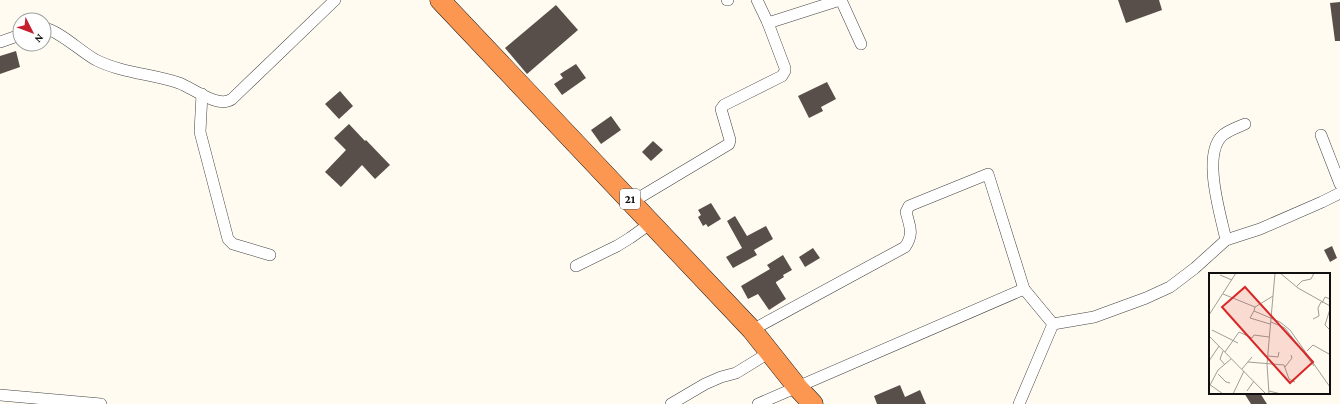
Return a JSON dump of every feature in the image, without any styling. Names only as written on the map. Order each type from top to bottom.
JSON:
[{"type":"highway","name":"21","points":[[440,0],[752,330],[798,388],[813,404]]},
{"type":"street","points":[[52,32],[71,42],[94,59],[105,64],[179,83],[224,102],[232,99],[335,0]]},
{"type":"street","points":[[632,202],[729,144],[730,140],[721,109],[724,105],[782,76],[784,73],[785,68],[768,23],[757,0]]},
{"type":"street","points":[[768,23],[840,0],[861,44]]},
{"type":"street","points":[[0,42],[12,38]]},
{"type":"street","points":[[202,94],[200,132],[228,239],[233,244],[270,255]]},
{"type":"street","points":[[1226,240],[1213,181],[1215,149],[1222,136],[1246,124]]},
{"type":"street","points":[[1321,136],[1340,184]]},
{"type":"street","points":[[752,330],[905,247],[910,241],[912,234],[906,212],[909,206],[988,174],[1024,289],[1053,324]]},
{"type":"street","points":[[1053,324],[1094,317],[1146,298],[1170,287],[1195,268],[1226,240],[1260,228],[1340,193]]},
{"type":"street","points":[[576,266],[617,246],[651,223]]},
{"type":"street","points":[[758,404],[1024,289]]},
{"type":"street","points":[[1019,404],[1053,324]]},
{"type":"street","points":[[671,404],[705,384],[721,377],[736,373],[770,352]]},
{"type":"street","points":[[0,395],[101,404]]},
{"type":"building","points":[[1118,0],[1159,0],[1162,10],[1126,23]]},
{"type":"building","points":[[1340,2],[1340,41],[1335,41],[1330,3]]},
{"type":"building","points":[[556,5],[578,30],[527,74],[505,48]]},
{"type":"building","points":[[16,52],[20,67],[0,74],[0,56]]},
{"type":"building","points":[[576,64],[586,78],[562,95],[554,84],[563,78],[560,74]]},
{"type":"building","points":[[827,82],[836,99],[821,107],[823,111],[809,118],[798,96]]},
{"type":"building","points":[[340,91],[353,106],[339,119],[325,104]]},
{"type":"building","points":[[611,116],[621,130],[601,144],[591,130]]},
{"type":"building","points":[[349,124],[390,165],[375,179],[362,165],[341,187],[325,172],[346,150],[334,138]]},
{"type":"building","points":[[653,141],[663,150],[651,161],[642,152]]},
{"type":"building","points":[[711,203],[721,219],[708,227],[706,224],[703,226],[698,217],[701,215],[698,210]]},
{"type":"building","points":[[735,216],[747,236],[766,226],[773,239],[754,250],[757,255],[733,268],[726,257],[742,248],[727,221]]},
{"type":"building","points":[[1332,246],[1337,258],[1330,262],[1324,250]]},
{"type":"building","points":[[813,248],[820,258],[805,267],[799,257]]},
{"type":"building","points":[[783,255],[792,270],[783,275],[784,277],[776,283],[786,299],[769,310],[758,294],[748,299],[741,286],[770,269],[767,265]]},
{"type":"building","points":[[900,385],[905,397],[920,390],[926,404],[877,404],[874,396]]},
{"type":"building","points":[[1245,394],[1261,394],[1267,404],[1251,404]]}]
